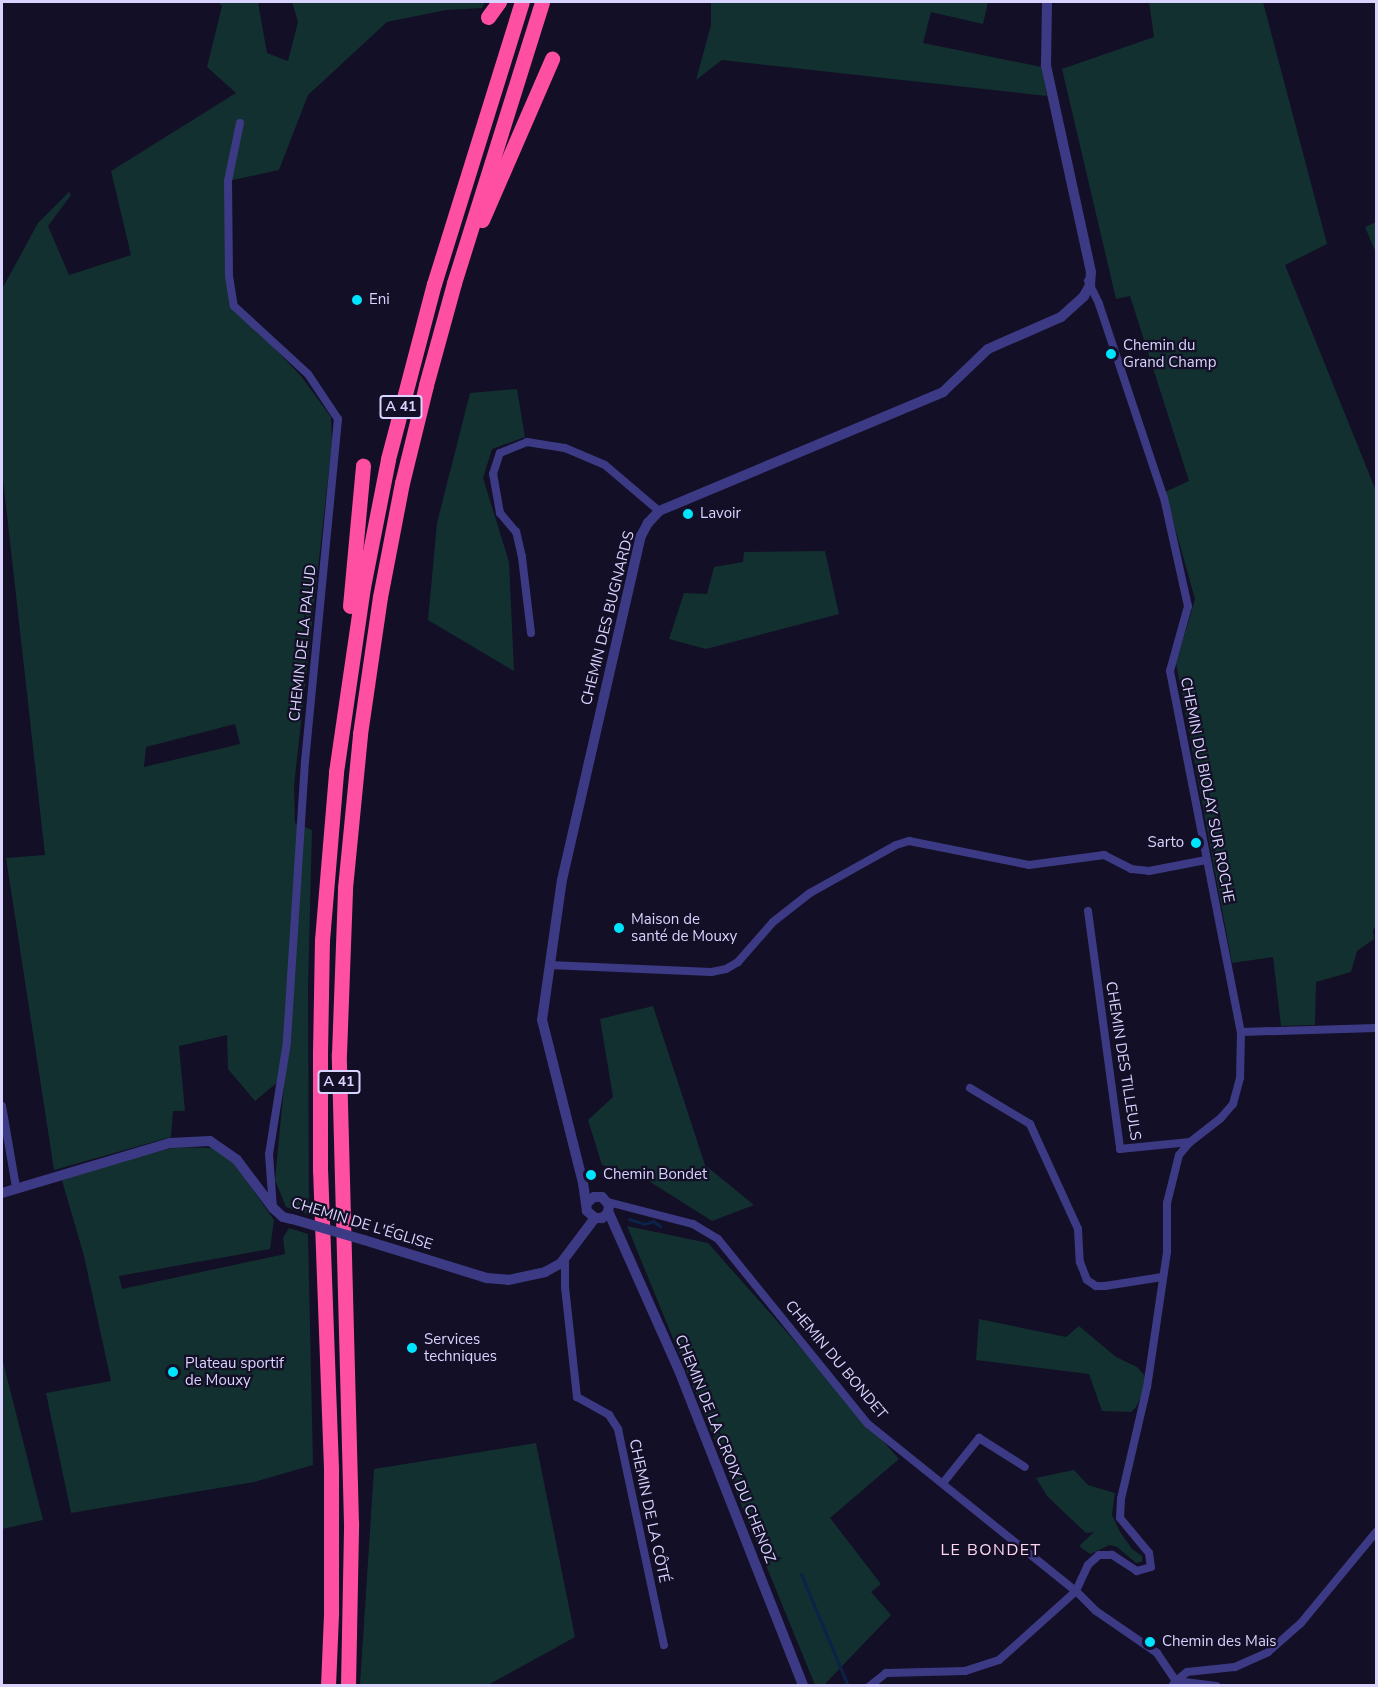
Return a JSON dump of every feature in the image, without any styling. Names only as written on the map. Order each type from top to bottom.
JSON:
[{"type":"highway","points":[[489,17],[499,2]]},
{"type":"highway","name":"A 41","points":[[328,1686],[332,1527],[320,1171],[321,997],[327,874],[341,726],[375,520],[407,382],[434,284],[522,2]]},
{"type":"highway","name":"A 41","points":[[348,1686],[351,1523],[339,1113],[340,998],[345,888],[360,734],[380,597],[402,483],[454,283],[542,2]]},
{"type":"highway","points":[[454,283],[552,59]]},
{"type":"highway","points":[[341,726],[363,466]]},
{"type":"street","points":[[531,633],[522,557],[516,532],[500,513],[494,474],[500,453],[527,442],[565,448],[605,465],[659,511],[943,392],[988,349],[1061,316],[1073,306],[1088,285],[1090,268],[1046,65],[1047,2]]},
{"type":"street","name":"CHEMIN DE LA PALUD","points":[[240,123],[228,181],[229,276],[234,306],[308,374],[338,419],[305,761],[287,1042],[269,1154],[273,1208]]},
{"type":"street","name":"CHEMIN DU BIOLAY SUR ROCHE","points":[[1088,285],[1099,304],[1164,498],[1188,606],[1170,671],[1241,1032],[1240,1078],[1233,1104],[1221,1118],[1190,1142]]},
{"type":"street","name":"CHEMIN DES BUGNARDS","points":[[599,1209],[583,1184],[542,1020],[562,880],[641,536],[648,523],[659,511]]},
{"type":"street","points":[[549,965],[711,972],[726,969],[738,962],[772,922],[810,893],[896,845],[909,842],[1029,865],[1104,855],[1131,869],[1149,871],[1206,860]]},
{"type":"street","name":"CHEMIN DES TILLEULS","points":[[1088,911],[1120,1149],[1190,1142]]},
{"type":"street","points":[[1241,1032],[1377,1028]]},
{"type":"street","points":[[970,1088],[1030,1124],[1078,1229],[1080,1262],[1087,1280],[1096,1286],[1105,1286],[1162,1276]]},
{"type":"street","points":[[2,1106],[16,1187]]},
{"type":"street","name":"CHEMIN DE L'ÉGLISE","points":[[2,1193],[170,1143],[210,1141],[237,1160],[273,1208],[283,1217],[487,1278],[528,1277],[545,1272],[565,1259],[599,1209]]},
{"type":"street","points":[[870,1686],[886,1673],[965,1671],[999,1660],[1076,1591],[1088,1565],[1099,1556],[1112,1555],[1137,1571],[1151,1567],[1149,1553],[1120,1518],[1121,1499],[1147,1387],[1167,1252],[1167,1203],[1170,1185],[1179,1155],[1190,1142]]},
{"type":"street","name":"CHEMIN DU BONDET","points":[[599,1209],[628,1209],[693,1224],[718,1239],[868,1424],[1076,1591],[1096,1611],[1157,1653],[1174,1683]]},
{"type":"street","name":"CHEMIN DE LA CROIX DU CHENOZ","points":[[599,1209],[616,1226],[680,1373],[803,1686]]},
{"type":"street","name":"CHEMIN DE LA CÔTÉ","points":[[565,1259],[565,1287],[577,1397],[609,1415],[618,1429],[664,1645]]},
{"type":"street","points":[[943,1483],[979,1438],[1025,1467]]},
{"type":"street","points":[[1174,1683],[1187,1672],[1235,1666],[1268,1652],[1300,1623],[1377,1532]]},
{"type":"street","points":[[1174,1683],[1217,1686]]},
{"type":"green space","points":[[218,2],[258,2],[267,53],[288,61],[298,22],[292,2],[485,2],[482,8],[446,10],[387,22],[308,95],[279,170],[228,181],[234,306],[301,376],[331,417],[332,442],[294,786],[295,823],[312,830],[308,986],[309,1215],[286,1207],[275,1180],[285,1076],[255,1101],[228,1069],[227,1035],[179,1046],[185,1111],[173,1111],[171,1137],[54,1170],[6,858],[45,855],[2,470],[2,289],[38,223],[69,192],[71,195],[48,226],[69,275],[131,255],[111,171],[236,93],[207,67],[222,6]],"holes":[[[235,724],[240,744],[144,767],[146,747]]]},
{"type":"green space","points":[[711,2],[988,2],[983,24],[931,12],[923,43],[1042,67],[1047,96],[722,60],[696,80],[711,25]]},
{"type":"green space","points":[[1149,2],[1263,2],[1327,244],[1285,265],[1376,491],[1376,926],[1373,930],[1374,939],[1357,951],[1351,972],[1316,982],[1315,1025],[1281,1026],[1273,957],[1232,963],[1176,663],[1195,599],[1165,492],[1189,481],[1130,296],[1116,299],[1062,69],[1154,37]]},
{"type":"green space","points":[[1376,222],[1376,253],[1365,227]]},
{"type":"green space","points":[[517,389],[525,437],[492,449],[483,478],[509,562],[514,671],[428,620],[437,523],[470,393]]},
{"type":"green space","points":[[825,551],[839,614],[706,649],[669,639],[684,593],[707,594],[714,567],[743,562],[744,552]]},
{"type":"green space","points":[[653,1006],[705,1165],[754,1205],[712,1221],[639,1175],[602,1165],[588,1120],[613,1097],[600,1019]]},
{"type":"green space","points":[[176,1147],[212,1148],[232,1160],[274,1220],[270,1249],[119,1276],[122,1289],[285,1254],[283,1238],[289,1228],[308,1234],[313,1465],[254,1482],[71,1513],[46,1393],[111,1381],[84,1256],[61,1177]]},
{"type":"green space","points":[[627,1226],[708,1243],[899,1459],[830,1518],[881,1584],[871,1592],[891,1615],[824,1685],[815,1685]]},
{"type":"green space","points":[[979,1319],[1066,1337],[1079,1326],[1116,1357],[1137,1367],[1145,1376],[1142,1395],[1136,1407],[1131,1412],[1102,1411],[1089,1374],[976,1360]]},
{"type":"green space","points":[[2,1358],[43,1520],[2,1529]]},
{"type":"green space","points":[[536,1443],[575,1637],[488,1685],[360,1685],[374,1469]]},
{"type":"green space","points":[[1074,1470],[1088,1485],[1115,1493],[1112,1515],[1132,1549],[1142,1556],[1142,1562],[1136,1563],[1117,1547],[1110,1545],[1090,1554],[1079,1546],[1094,1532],[1086,1533],[1047,1496],[1036,1478]]},
{"type":"waterway","points":[[629,1219],[644,1224],[653,1221],[660,1226]]},
{"type":"waterway","points":[[801,1574],[848,1686]]},
{"type":"place","name":"Eni","points":[[357,300]]},
{"type":"place","name":"Chemin du Grand Champ","points":[[1111,354]]},
{"type":"place","name":"Lavoir","points":[[688,514]]},
{"type":"place","name":"Sarto","points":[[1196,843]]},
{"type":"place","name":"Maison de santé de Mouxy","points":[[619,928]]},
{"type":"place","name":"Chemin Bondet","points":[[591,1175]]},
{"type":"place","name":"Services techniques","points":[[412,1348]]},
{"type":"place","name":"Plateau sportif de Mouxy","points":[[173,1372]]},
{"type":"place","name":"Chemin des Mais","points":[[1150,1642]]},
{"type":"district","name":"LE BONDET","points":[[991,1550]]}]
